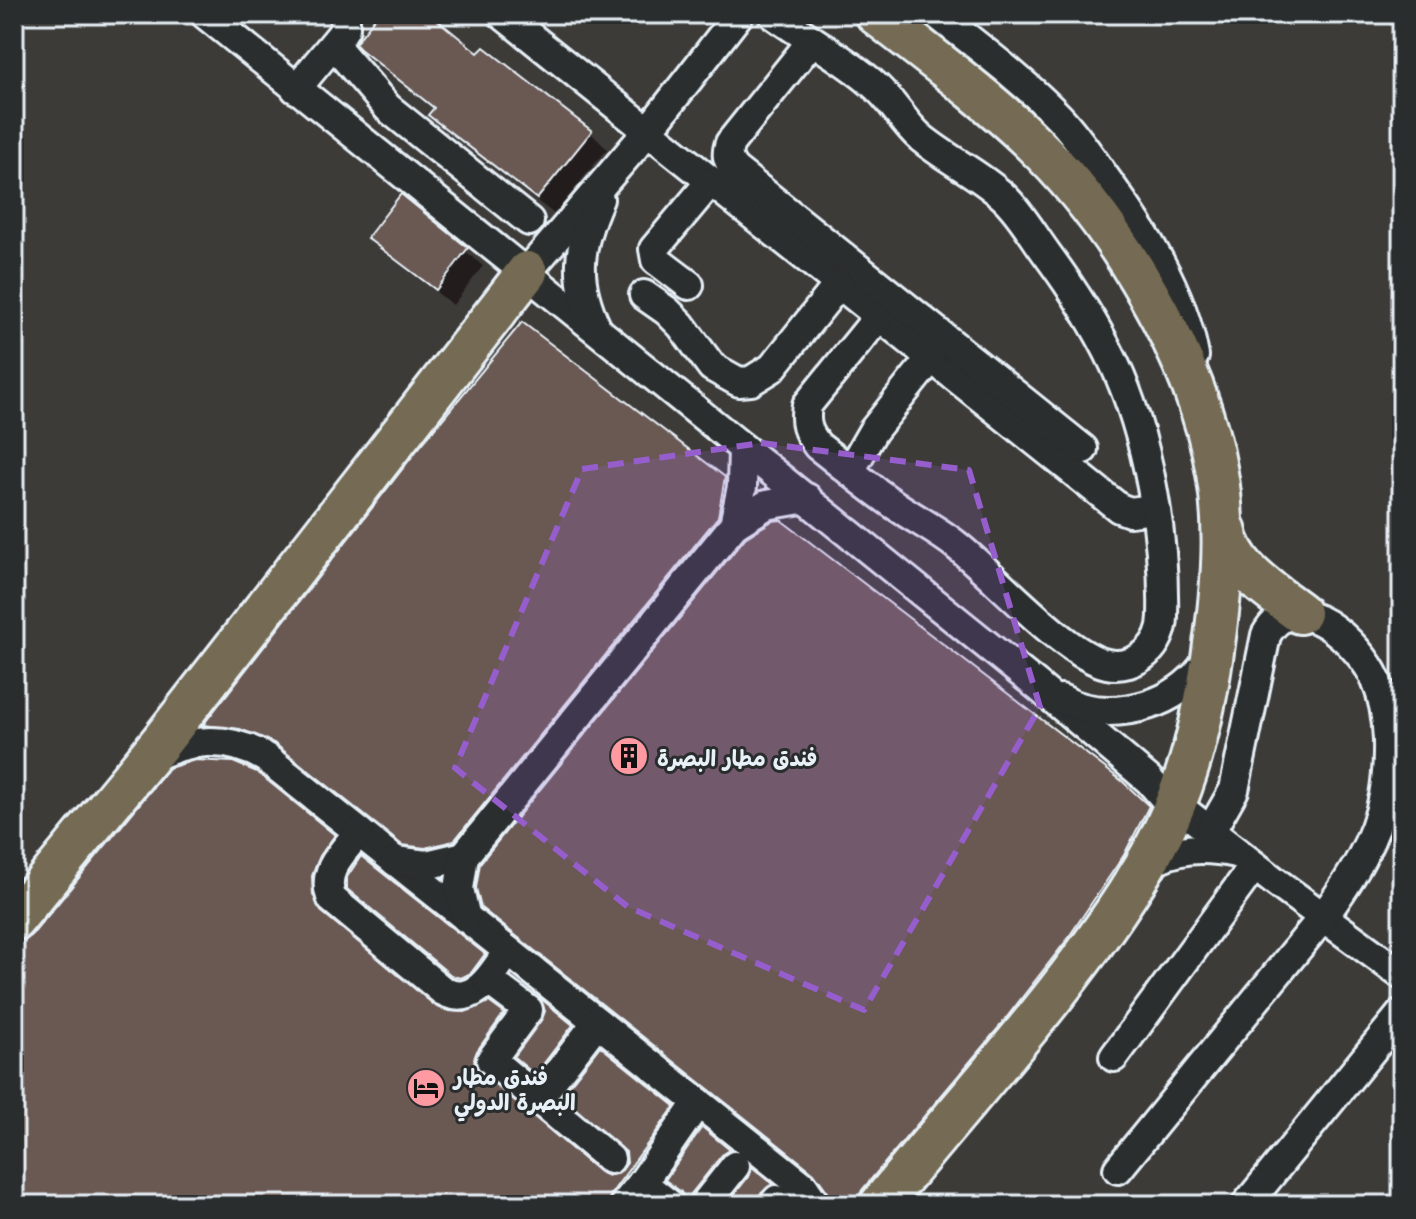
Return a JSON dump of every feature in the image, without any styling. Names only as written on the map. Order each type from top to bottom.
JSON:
[{"type":"highway","points":[[876,14],[1032,142],[1073,186],[1110,235],[1140,281],[1190,378],[1206,420],[1218,476],[1223,543],[1221,593],[1200,728],[1174,806],[1145,865],[1104,929],[1064,982],[880,1205]]},
{"type":"highway","points":[[14,920],[144,762],[527,272]]},
{"type":"highway","points":[[1220,505],[1226,539],[1237,561],[1300,613]]},
{"type":"lane","points":[[205,14],[1039,687],[1149,780],[1174,806],[1402,975]]},
{"type":"lane","points":[[296,89],[334,45],[345,28],[345,14]]},
{"type":"lane","points":[[502,14],[1119,508],[1130,512],[1154,509]]},
{"type":"lane","points":[[527,272],[648,131],[739,14]]},
{"type":"lane","points":[[773,14],[872,82],[915,132],[990,185],[1019,214],[1065,278],[1113,361],[1127,394],[1150,474],[1162,573],[1163,624],[1157,642],[1145,654],[1130,663],[1108,665],[1089,658],[1031,613],[956,545],[892,503],[818,446],[809,435],[805,420],[807,405],[879,316]]},
{"type":"lane","points":[[937,14],[1018,79],[1060,119],[1131,214],[1157,256],[1178,302],[1193,351],[1206,420]]},
{"type":"lane","points":[[811,42],[730,143],[726,152],[728,161],[734,169],[1083,449]]},
{"type":"lane","points":[[334,45],[388,108],[529,221]]},
{"type":"lane","points":[[599,331],[585,303],[580,273],[582,243],[611,174]]},
{"type":"lane","points":[[689,285],[656,260],[654,249],[711,181]]},
{"type":"lane","points":[[644,295],[681,325],[712,367],[739,382],[751,381],[772,368],[839,284]]},
{"type":"lane","points":[[850,471],[873,431],[931,358]]},
{"type":"lane","points":[[734,525],[742,487],[743,448]]},
{"type":"lane","points":[[466,918],[459,889],[464,856],[734,525],[766,505],[807,498]]},
{"type":"lane","points":[[1118,1169],[1324,916],[1349,881],[1371,839],[1384,796],[1387,733],[1376,680],[1364,661],[1333,629],[1314,616],[1300,613],[1285,616],[1272,624],[1266,635],[1234,790],[1210,832]]},
{"type":"lane","points":[[1039,687],[1068,703],[1100,711],[1133,709],[1165,698],[1192,680],[1213,654]]},
{"type":"lane","points":[[144,762],[162,752],[193,743],[220,742],[243,746],[266,758],[803,1186],[816,1205]]},
{"type":"lane","points":[[359,832],[330,872],[328,883],[332,899],[450,995],[468,995],[483,986],[508,951]]},
{"type":"lane","points":[[1145,865],[1174,851],[1205,847],[1246,859]]},
{"type":"lane","points":[[395,861],[441,864],[464,856]]},
{"type":"lane","points":[[1114,1057],[1246,859]]},
{"type":"lane","points":[[488,980],[528,1010],[491,1060],[610,1159]]},
{"type":"lane","points":[[1249,1204],[1402,1013]]},
{"type":"lane","points":[[538,1099],[597,1022]]},
{"type":"lane","points":[[624,1205],[698,1102]]},
{"type":"lane","points":[[704,1205],[735,1166]]},
{"type":"lane","points":[[642,1183],[670,1205]]},
{"type":"highlighted area","points":[[761,443],[969,470],[1040,707],[864,1010],[628,907],[455,768],[582,469]]},
{"type":"shaded area","points":[[14,14],[1402,14],[1402,1205],[14,1205]]},
{"type":"building","points":[[378,14],[430,14],[478,53],[484,47],[592,131],[537,199],[428,115],[434,108],[355,44]]},
{"type":"building","points":[[401,194],[468,248],[436,290],[367,238]]},
{"type":"building","points":[[522,322],[725,477],[718,517],[454,841],[425,848],[402,845],[274,743],[240,729],[203,725],[418,449]]},
{"type":"building","points":[[781,520],[1122,781],[1149,806],[1124,855],[1066,941],[1000,1026],[862,1190],[855,1205],[833,1205],[830,1195],[814,1173],[481,908],[476,888],[480,863],[745,538],[772,521]]},
{"type":"building","points":[[195,760],[233,762],[257,772],[335,835],[320,856],[312,876],[313,894],[321,911],[437,1007],[465,1012],[489,1002],[504,1013],[477,1051],[474,1059],[476,1067],[599,1172],[608,1176],[622,1170],[627,1163],[626,1152],[561,1096],[600,1046],[675,1106],[611,1194],[607,1205],[14,1205],[14,950],[32,935],[169,768]]},
{"type":"building","points":[[361,856],[485,954],[471,973],[461,978],[452,976],[347,889],[347,877]]},
{"type":"building","points":[[539,997],[573,1025],[535,1075],[514,1057],[542,1019],[545,1011]]},
{"type":"building","points":[[702,1127],[730,1150],[722,1155],[691,1194],[687,1205],[681,1192],[665,1180]]},
{"type":"building","points":[[752,1167],[773,1184],[760,1194],[756,1205],[726,1205],[748,1177]]},
{"type":"place","name":"فندق مطار البصرة","points":[[629,756]]},
{"type":"place","name":"فندق مطار البصرة الدولي","points":[[426,1088]]}]
